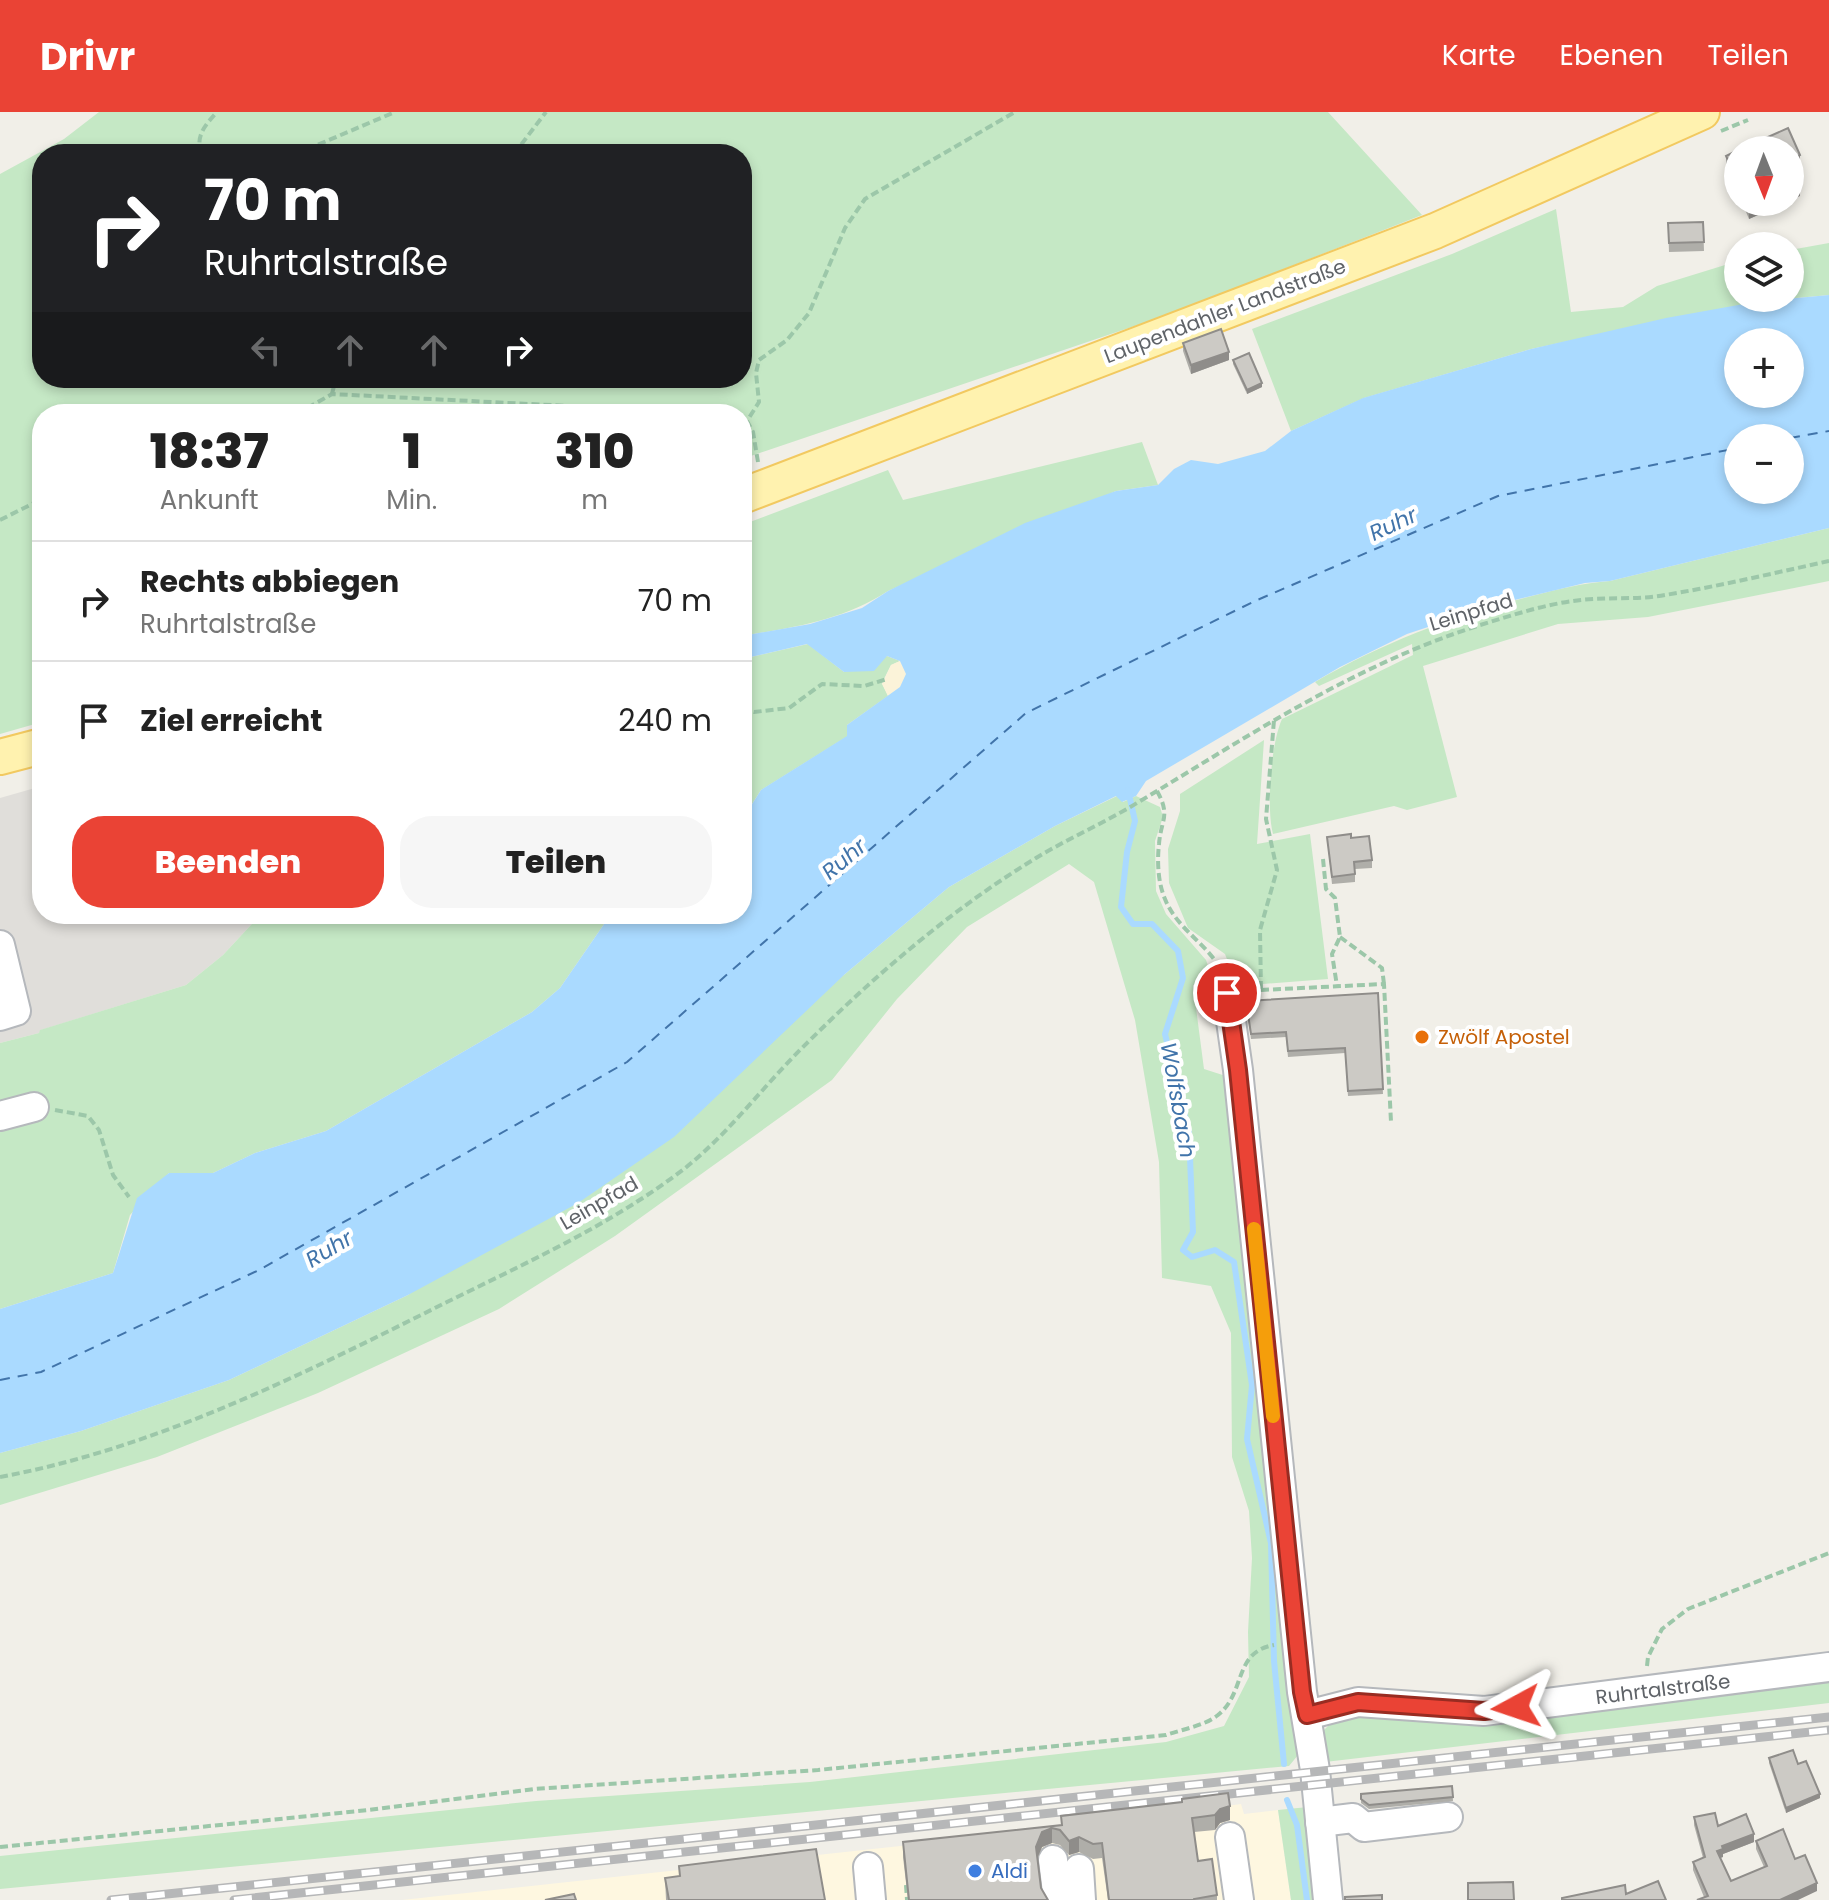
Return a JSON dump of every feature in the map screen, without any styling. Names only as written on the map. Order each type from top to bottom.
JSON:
[{"type":"main road","name":"Laupendahler Landstraße","points":[[752,492],[1435,231],[1702,112]]},
{"type":"main road","points":[[0,757],[32,749]]},
{"type":"street","points":[[0,945],[16,1011],[0,1016]]},
{"type":"street","points":[[1227,993],[1238,1070],[1302,1692],[1328,1900]]},
{"type":"street","points":[[0,1116],[34,1107]]},
{"type":"street","name":"Ruhrtalstraße","points":[[1307,1715],[1358,1702],[1484,1711],[1829,1667]]},
{"type":"street","points":[[1320,1822],[1353,1818],[1364,1827],[1448,1817]]},
{"type":"street","points":[[1230,1837],[1239,1900]]},
{"type":"street","points":[[1058,1900],[1066,1864],[1081,1900]]},
{"type":"street","points":[[868,1867],[871,1900]]},
{"type":"path","points":[[199,144],[203,127],[217,112]]},
{"type":"path","points":[[320,144],[395,112]]},
{"type":"path","points":[[522,144],[546,112]]},
{"type":"path","points":[[752,411],[759,402],[756,373],[759,360],[787,340],[809,313],[845,228],[865,199],[1015,112]]},
{"type":"path","points":[[332,394],[334,388]]},
{"type":"path","points":[[314,404],[332,394],[530,404]]},
{"type":"path","points":[[752,430],[752,492]]},
{"type":"path","points":[[0,520],[32,504]]},
{"type":"path","name":"Leinpfad","points":[[0,1477],[83,1457],[256,1393],[331,1360],[600,1224],[685,1168],[724,1133],[801,1050],[907,950],[1035,858],[1125,810],[1313,696],[1416,647],[1495,620],[1569,602],[1657,597],[1829,561]]},
{"type":"path","points":[[752,712],[789,708],[822,684],[864,686],[887,679]]},
{"type":"path","points":[[1261,990],[1260,930],[1277,870],[1266,819],[1274,720]]},
{"type":"path","points":[[1157,791],[1166,811],[1159,842],[1160,886],[1184,930],[1218,962],[1227,993],[1384,984]]},
{"type":"path","points":[[1323,859],[1326,889],[1335,898],[1340,937],[1332,954],[1337,986]]},
{"type":"path","points":[[1340,937],[1382,968],[1391,1122]]},
{"type":"path","points":[[34,1107],[88,1116],[99,1130],[113,1175],[129,1197]]},
{"type":"path","points":[[1642,1692],[1648,1657],[1662,1629],[1688,1609],[1829,1553]]},
{"type":"path","points":[[0,1847],[369,1810],[534,1789],[818,1770],[1166,1735],[1209,1721],[1221,1713],[1236,1690],[1252,1653],[1261,1647]]},
{"type":"path","points":[[906,1885],[907,1900]]},
{"type":"shaded area","points":[[32,789],[32,924],[252,924],[223,955],[186,985],[0,1043],[0,798]]},
{"type":"shaded area","points":[[1241,1804],[1244,1814],[1278,1810],[1291,1900],[402,1900],[1057,1829]]},
{"type":"green space","points":[[99,112],[1328,112],[1422,215],[1164,316],[752,456],[752,404],[32,404],[32,725],[0,734],[0,174],[32,156],[32,388],[752,388],[752,144],[55,144]]},
{"type":"green space","points":[[1556,209],[1571,312],[1623,307],[1657,286],[1724,265],[1724,309],[1531,349],[1364,398],[1291,431],[1252,329],[1452,254]]},
{"type":"green space","points":[[1829,243],[1829,295],[1804,297],[1804,247]]},
{"type":"green space","points":[[1142,442],[1158,485],[1116,491],[835,616],[752,634],[752,521],[888,470],[903,500]]},
{"type":"green space","points":[[1829,528],[1829,581],[1648,617],[1558,624],[1423,666],[1457,797],[1407,810],[1394,806],[1273,834],[1271,776],[1282,719],[1413,655],[1412,644],[1319,686],[1315,682],[1367,654],[1420,631],[1503,604]]},
{"type":"green space","points":[[808,644],[844,672],[887,656],[900,661],[891,665],[882,683],[888,696],[847,725],[848,736],[761,790],[752,804],[752,657]]},
{"type":"green space","points":[[1264,740],[1257,844],[1310,834],[1328,979],[1237,986],[1225,954],[1188,928],[1169,883],[1168,849],[1180,811],[1180,794]]},
{"type":"green space","points":[[1117,796],[1123,802],[1136,796],[1160,807],[1163,817],[1155,841],[1156,891],[1166,914],[1206,960],[1213,980],[1193,985],[1204,1069],[1232,1078],[1303,1749],[1289,1766],[0,1889],[0,1856],[536,1801],[810,1782],[1166,1742],[1224,1726],[1249,1677],[1252,1558],[1249,1511],[1232,1457],[1231,1333],[1211,1286],[1162,1278],[1159,1162],[1135,1020],[1094,882],[1069,864],[967,927],[897,999],[832,1080],[615,1236],[499,1309],[318,1393],[157,1457],[0,1505],[0,1453],[81,1431],[229,1380],[408,1295],[845,974],[949,887],[1055,826]]},
{"type":"green space","points":[[252,924],[604,924],[560,988],[532,1012],[326,1131],[255,1153],[213,1173],[169,1173],[130,1215],[113,1273],[0,1309],[0,1043],[186,985],[223,955]]},
{"type":"green space","points":[[1829,1677],[1829,1703],[1325,1762],[1324,1730],[1339,1715]]},
{"type":"green space","points":[[1308,1807],[1317,1900],[1291,1900],[1278,1810]]},
{"type":"sand","points":[[900,661],[906,674],[900,687],[888,696],[882,684],[891,665]]},
{"type":"water","name":"Ruhr","points":[[1829,295],[1829,528],[1610,581],[1585,583],[1494,605],[1407,634],[1340,667],[1146,781],[1136,796],[1122,802],[1116,796],[1055,826],[949,887],[845,974],[674,1137],[578,1203],[408,1295],[229,1380],[81,1431],[0,1453],[0,1309],[113,1273],[137,1198],[169,1173],[213,1173],[255,1153],[326,1131],[532,1012],[560,988],[604,924],[752,924],[752,804],[761,790],[847,736],[847,725],[900,687],[906,674],[900,661],[887,656],[874,671],[844,672],[807,644],[752,657],[752,634],[810,624],[862,608],[888,591],[1025,523],[1116,491],[1158,485],[1174,469],[1191,460],[1218,464],[1265,451],[1291,431],[1363,398],[1531,349],[1724,308],[1724,312],[1804,312],[1804,297]]},
{"type":"building","points":[[1788,128],[1792,136],[1770,136]]},
{"type":"building","points":[[1703,222],[1704,242],[1669,243],[1668,223]]},
{"type":"building","points":[[1221,329],[1229,352],[1191,365],[1183,343]]},
{"type":"building","points":[[1249,353],[1262,383],[1247,390],[1233,360]]},
{"type":"building","points":[[1351,834],[1351,838],[1369,836],[1372,860],[1354,862],[1355,874],[1332,877],[1327,837]]},
{"type":"building","points":[[1378,993],[1383,1089],[1348,1091],[1345,1048],[1288,1051],[1286,1032],[1251,1034],[1246,1001]]},
{"type":"building","points":[[1793,1750],[1798,1764],[1806,1761],[1820,1794],[1786,1808],[1769,1758]]},
{"type":"building","points":[[1452,1786],[1453,1797],[1369,1805],[1361,1799],[1361,1794]]},
{"type":"building","points":[[1228,1793],[1230,1806],[1220,1809],[1215,1815],[1192,1818],[1198,1861],[1212,1859],[1217,1895],[1194,1900],[1109,1900],[1102,1843],[1093,1844],[1079,1837],[1069,1841],[1060,1830],[1052,1828],[1042,1832],[1036,1847],[1041,1888],[1048,1900],[909,1900],[903,1842],[1062,1825],[1061,1816],[1182,1802],[1182,1799]]},
{"type":"building","points":[[1715,1813],[1718,1826],[1746,1814],[1754,1834],[1722,1846],[1723,1849],[1717,1851],[1731,1881],[1767,1866],[1756,1841],[1783,1829],[1795,1859],[1805,1855],[1817,1883],[1780,1900],[1697,1900],[1708,1896],[1693,1862],[1705,1857],[1694,1817]]},
{"type":"building","points":[[816,1849],[825,1900],[669,1900],[665,1878],[680,1876],[679,1866]]},
{"type":"building","points":[[1658,1881],[1666,1900],[1562,1900],[1625,1885],[1626,1894]]},
{"type":"building","points":[[1513,1882],[1514,1900],[1468,1900],[1468,1883]]},
{"type":"building","points":[[574,1894],[576,1900],[545,1900]]},
{"type":"building","points":[[1382,1895],[1382,1900],[1345,1900],[1345,1897]]},
{"type":"waterway","name":"Wolfsbach","points":[[1128,790],[1135,821],[1127,852],[1121,907],[1133,924],[1152,924],[1178,951],[1183,978],[1165,1034],[1189,1133],[1193,1232],[1183,1250],[1192,1257],[1215,1250],[1234,1262],[1252,1385],[1247,1439],[1271,1543],[1274,1661],[1284,1764]]},
{"type":"waterway","name":"Wolfsbach","points":[[1287,1800],[1297,1825],[1307,1900]]},
{"type":"ferry route","points":[[1804,435],[1829,431]]},
{"type":"ferry route","points":[[0,1380],[41,1372],[259,1270],[627,1062],[1026,713],[1255,601],[1498,496],[1724,451]]},
{"type":"railway","points":[[111,1900],[1829,1717]]},
{"type":"railway","points":[[234,1900],[1829,1730]]},
{"type":"slow traffic","points":[[1254,1229],[1273,1416]]},
{"type":"place","name":"Zwölf Apostel","points":[[1422,1037]]},
{"type":"place","name":"Aldi","points":[[975,1871]]},
{"type":"route","points":[[1227,993],[1238,1070],[1302,1692],[1307,1715],[1358,1702],[1484,1711],[1516,1707]]}]
